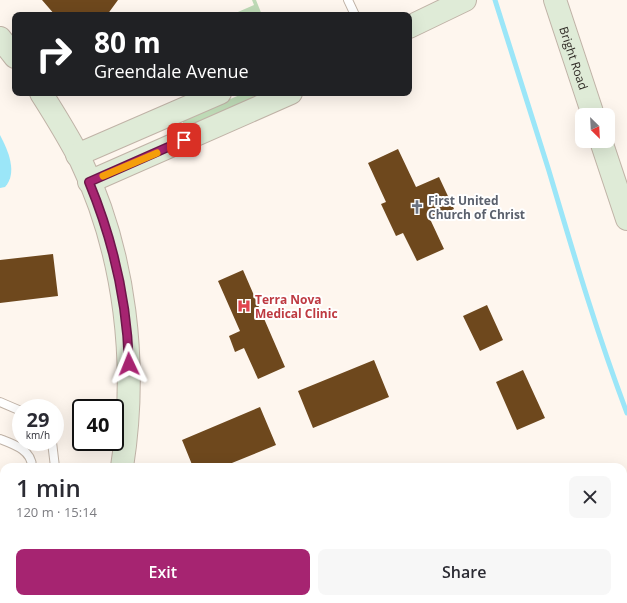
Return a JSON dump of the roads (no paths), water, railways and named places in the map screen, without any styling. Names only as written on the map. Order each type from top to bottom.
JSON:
[{"type":"street","points":[[412,26],[466,0]]},
{"type":"street","name":"Bright Road","points":[[555,0],[591,108]]},
{"type":"street","points":[[0,38],[12,53]]},
{"type":"street","points":[[43,96],[77,155],[99,206],[113,252],[123,299],[128,349],[129,395],[126,442],[123,463]]},
{"type":"street","points":[[77,155],[213,96]]},
{"type":"street","points":[[89,182],[284,96]]},
{"type":"street","points":[[603,148],[627,219]]},
{"type":"lane","points":[[348,0],[354,12]]},
{"type":"lane","points":[[0,402],[12,407]]},
{"type":"lane","points":[[0,439],[25,451],[32,463]]},
{"type":"lane","points":[[53,451],[55,463]]},
{"type":"water","points":[[0,135],[9,154],[11,175],[5,187],[0,188]]},
{"type":"waterway","points":[[495,0],[586,293],[627,413]]},
{"type":"place","name":"First United Church of Christ","points":[[417,207]]},
{"type":"place","name":"Terra Nova Medical Clinic","points":[[244,306]]}]
